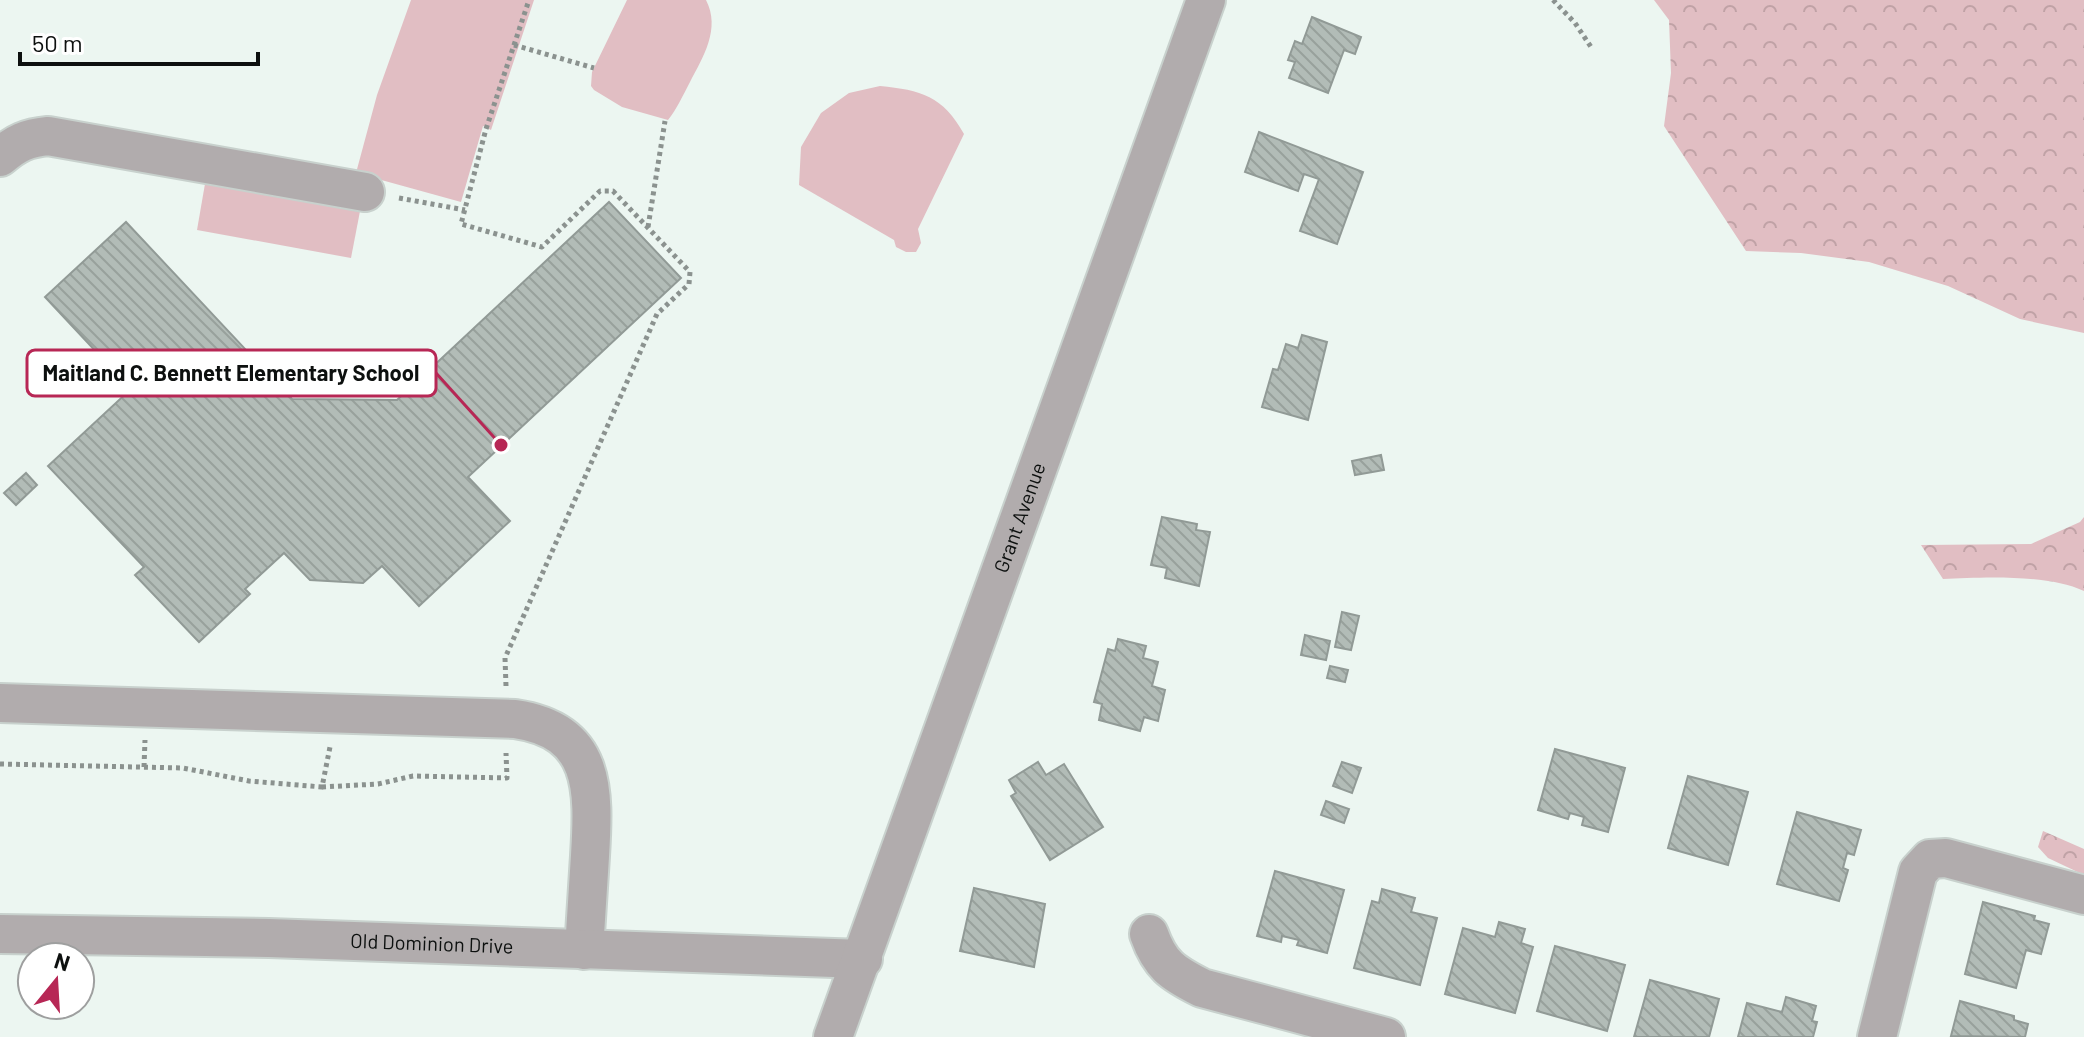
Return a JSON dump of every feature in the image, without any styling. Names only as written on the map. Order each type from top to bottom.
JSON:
[{"type":"street","name":"Grant Avenue","points":[[833,1037],[1206,0]]},
{"type":"street","points":[[0,157],[16,143],[48,136],[365,192]]},
{"type":"street","points":[[0,703],[506,702],[555,730],[577,749],[588,770],[592,795],[584,950]]},
{"type":"street","points":[[1877,1037],[1916,881],[1923,865],[1937,857],[2084,895]]},
{"type":"street","name":"Old Dominion Drive","points":[[0,934],[269,938],[863,959]]},
{"type":"street","points":[[1149,934],[1157,956],[1175,975],[1202,988],[1386,1037]]},
{"type":"path","points":[[0,764],[183,768],[249,781],[322,787],[378,784],[413,776],[507,778],[505,658],[657,314],[689,284],[690,272],[613,191],[600,191],[542,247],[461,224],[486,129],[529,0]]},
{"type":"path","points":[[1553,0],[1575,23],[1591,47]]},
{"type":"path","points":[[514,45],[594,68]]},
{"type":"path","points":[[648,228],[665,121]]},
{"type":"path","points":[[365,192],[465,210]]},
{"type":"path","points":[[322,787],[332,738]]},
{"type":"green space","points":[[411,0],[534,0],[491,130],[483,126],[461,202],[356,173],[377,95]]},
{"type":"green space","points":[[627,0],[706,0],[710,11],[711,32],[705,53],[668,120],[622,107],[591,86],[592,72]]},
{"type":"green space","points":[[1654,0],[2084,0],[2084,333],[2020,319],[1948,286],[1869,262],[1801,253],[1746,251],[1664,126],[1671,73],[1669,20]]},
{"type":"green space","points":[[880,86],[930,97],[948,111],[964,134],[918,229],[921,243],[916,252],[906,252],[896,247],[894,240],[799,185],[801,147],[821,113],[849,93]]},
{"type":"green space","points":[[206,178],[361,206],[351,258],[197,230]]},
{"type":"green space","points":[[2084,517],[2084,591],[2034,579],[1943,579],[1921,545],[2031,544],[2080,522]]},
{"type":"green space","points":[[2043,831],[2084,849],[2084,875],[2048,858],[2038,847]]},
{"type":"building","points":[[1312,17],[1361,37],[1355,54],[1344,50],[1328,93],[1289,78],[1295,62],[1288,60],[1295,41],[1302,44]]},
{"type":"building","points":[[1259,132],[1363,172],[1337,244],[1300,231],[1319,179],[1304,174],[1298,191],[1245,172]]},
{"type":"building","points":[[609,202],[681,278],[468,477],[510,521],[419,606],[382,566],[363,583],[310,580],[284,553],[245,589],[250,594],[199,642],[135,575],[144,567],[48,466],[131,389],[45,297],[126,222],[292,399],[397,400]]},
{"type":"building","points":[[1302,335],[1327,342],[1308,420],[1262,407],[1273,369],[1278,370],[1286,344],[1298,348]]},
{"type":"building","points":[[1381,455],[1384,470],[1355,475],[1352,461]]},
{"type":"building","points":[[26,473],[37,485],[16,505],[4,493]]},
{"type":"building","points":[[1162,517],[1197,524],[1196,530],[1210,532],[1199,586],[1165,578],[1167,568],[1151,565]]},
{"type":"building","points":[[1342,612],[1359,616],[1351,650],[1335,647]]},
{"type":"building","points":[[1305,635],[1330,641],[1326,660],[1301,655]]},
{"type":"building","points":[[1118,639],[1146,646],[1143,658],[1158,662],[1152,686],[1165,690],[1158,721],[1144,717],[1140,731],[1099,720],[1102,704],[1094,702],[1108,649],[1115,651]]},
{"type":"building","points":[[1330,666],[1348,670],[1345,682],[1327,678]]},
{"type":"building","points":[[1555,749],[1625,768],[1608,832],[1582,825],[1584,817],[1570,813],[1568,819],[1538,810]]},
{"type":"building","points":[[1038,762],[1046,775],[1064,764],[1103,827],[1050,860],[1011,796],[1016,793],[1009,780]]},
{"type":"building","points":[[1342,762],[1361,768],[1352,793],[1333,786]]},
{"type":"building","points":[[1688,776],[1748,792],[1728,865],[1668,848]]},
{"type":"building","points":[[1326,801],[1349,809],[1344,823],[1321,815]]},
{"type":"building","points":[[1797,812],[1861,830],[1854,855],[1847,853],[1843,868],[1848,870],[1839,901],[1777,884]]},
{"type":"building","points":[[1275,871],[1344,890],[1327,953],[1297,945],[1299,940],[1282,936],[1281,942],[1257,936]]},
{"type":"building","points":[[974,888],[1045,904],[1034,967],[960,951]]},
{"type":"building","points":[[1382,889],[1415,898],[1411,912],[1437,918],[1420,985],[1354,968],[1372,901],[1379,903]]},
{"type":"building","points":[[1983,902],[2035,916],[2034,920],[2049,924],[2041,954],[2026,950],[2016,988],[1965,974]]},
{"type":"building","points":[[1499,922],[1525,929],[1521,943],[1533,947],[1515,1013],[1445,994],[1463,928],[1495,937]]},
{"type":"building","points":[[1555,946],[1625,965],[1607,1031],[1537,1011]]},
{"type":"building","points":[[1650,980],[1719,999],[1709,1037],[1634,1037]]},
{"type":"building","points":[[1786,997],[1816,1006],[1812,1021],[1817,1022],[1813,1037],[1738,1037],[1747,1003],[1782,1012]]},
{"type":"building","points":[[1960,1001],[2014,1016],[2014,1020],[2028,1024],[2025,1037],[1951,1036]]},
{"type":"place","name":"Maitland C. Bennett Elementary School","points":[[501,445]]}]
